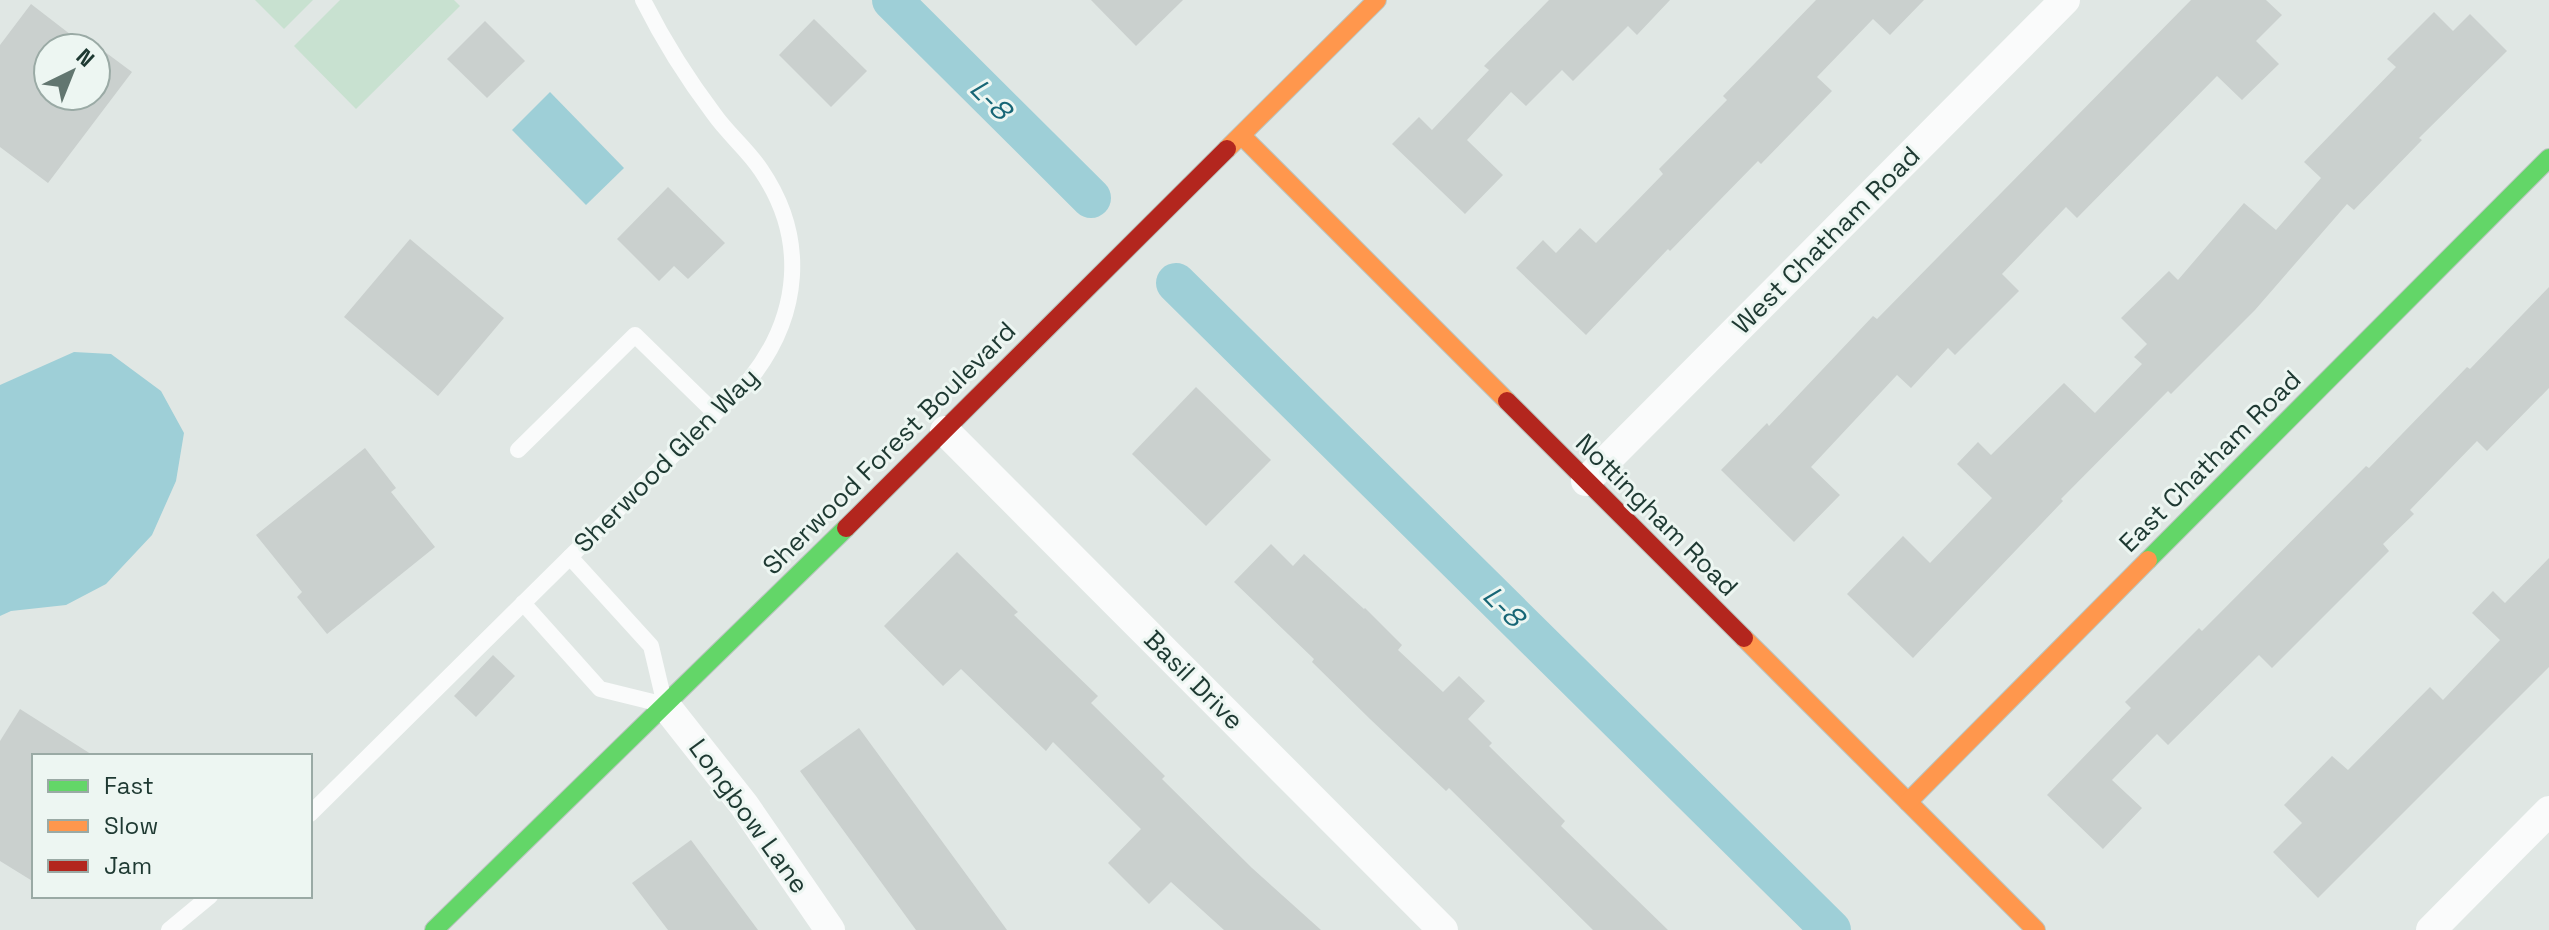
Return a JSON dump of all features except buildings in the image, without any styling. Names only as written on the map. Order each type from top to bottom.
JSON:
[{"type":"street","name":"Sherwood Forest Boulevard","points":[[434,930],[945,431],[1377,0]]},
{"type":"street","name":"West Chatham Road","points":[[1586,481],[2065,0]]},
{"type":"street","name":"Nottingham Road","points":[[1242,136],[2036,930]]},
{"type":"street","name":"East Chatham Road","points":[[1908,802],[2549,158]]},
{"type":"street","name":"Basil Drive","points":[[945,431],[1443,930]]},
{"type":"street","name":"Longbow Lane","points":[[665,705],[744,805],[830,930]]},
{"type":"street","points":[[2431,930],[2549,811]]},
{"type":"lane","name":"Sherwood Glen Way","points":[[312,812],[750,379],[764,362],[780,330],[789,303],[793,274],[792,245],[774,190],[759,166],[716,117],[667,47],[643,0]]},
{"type":"lane","points":[[518,450],[635,335],[715,413]]},
{"type":"lane","points":[[523,603],[600,689],[665,705],[651,646],[570,557]]},
{"type":"lane","points":[[169,930],[208,898]]},
{"type":"green space","points":[[255,0],[313,0],[284,29]]},
{"type":"green space","points":[[340,0],[454,0],[460,6],[356,109],[294,46]]},
{"type":"water","points":[[550,92],[624,168],[586,205],[512,130]]},
{"type":"water","points":[[74,352],[111,354],[161,391],[184,433],[176,481],[152,535],[106,584],[66,605],[11,611],[0,616],[0,385]]},
{"type":"waterway","name":"L-8","points":[[892,0],[1091,198]]},
{"type":"waterway","name":"L-8","points":[[1176,283],[1831,930]]},
{"type":"traffic: fast","points":[[2148,560],[2549,158]]},
{"type":"traffic: fast","points":[[434,930],[846,528]]},
{"type":"traffic: slow","points":[[1227,149],[1377,0]]},
{"type":"traffic: slow","points":[[1242,136],[1507,401]]},
{"type":"traffic: slow","points":[[1908,802],[2148,560]]},
{"type":"traffic: slow","points":[[1744,638],[2036,930]]},
{"type":"traffic: jam","points":[[846,528],[1227,149]]},
{"type":"traffic: jam","points":[[1507,401],[1744,638]]}]
